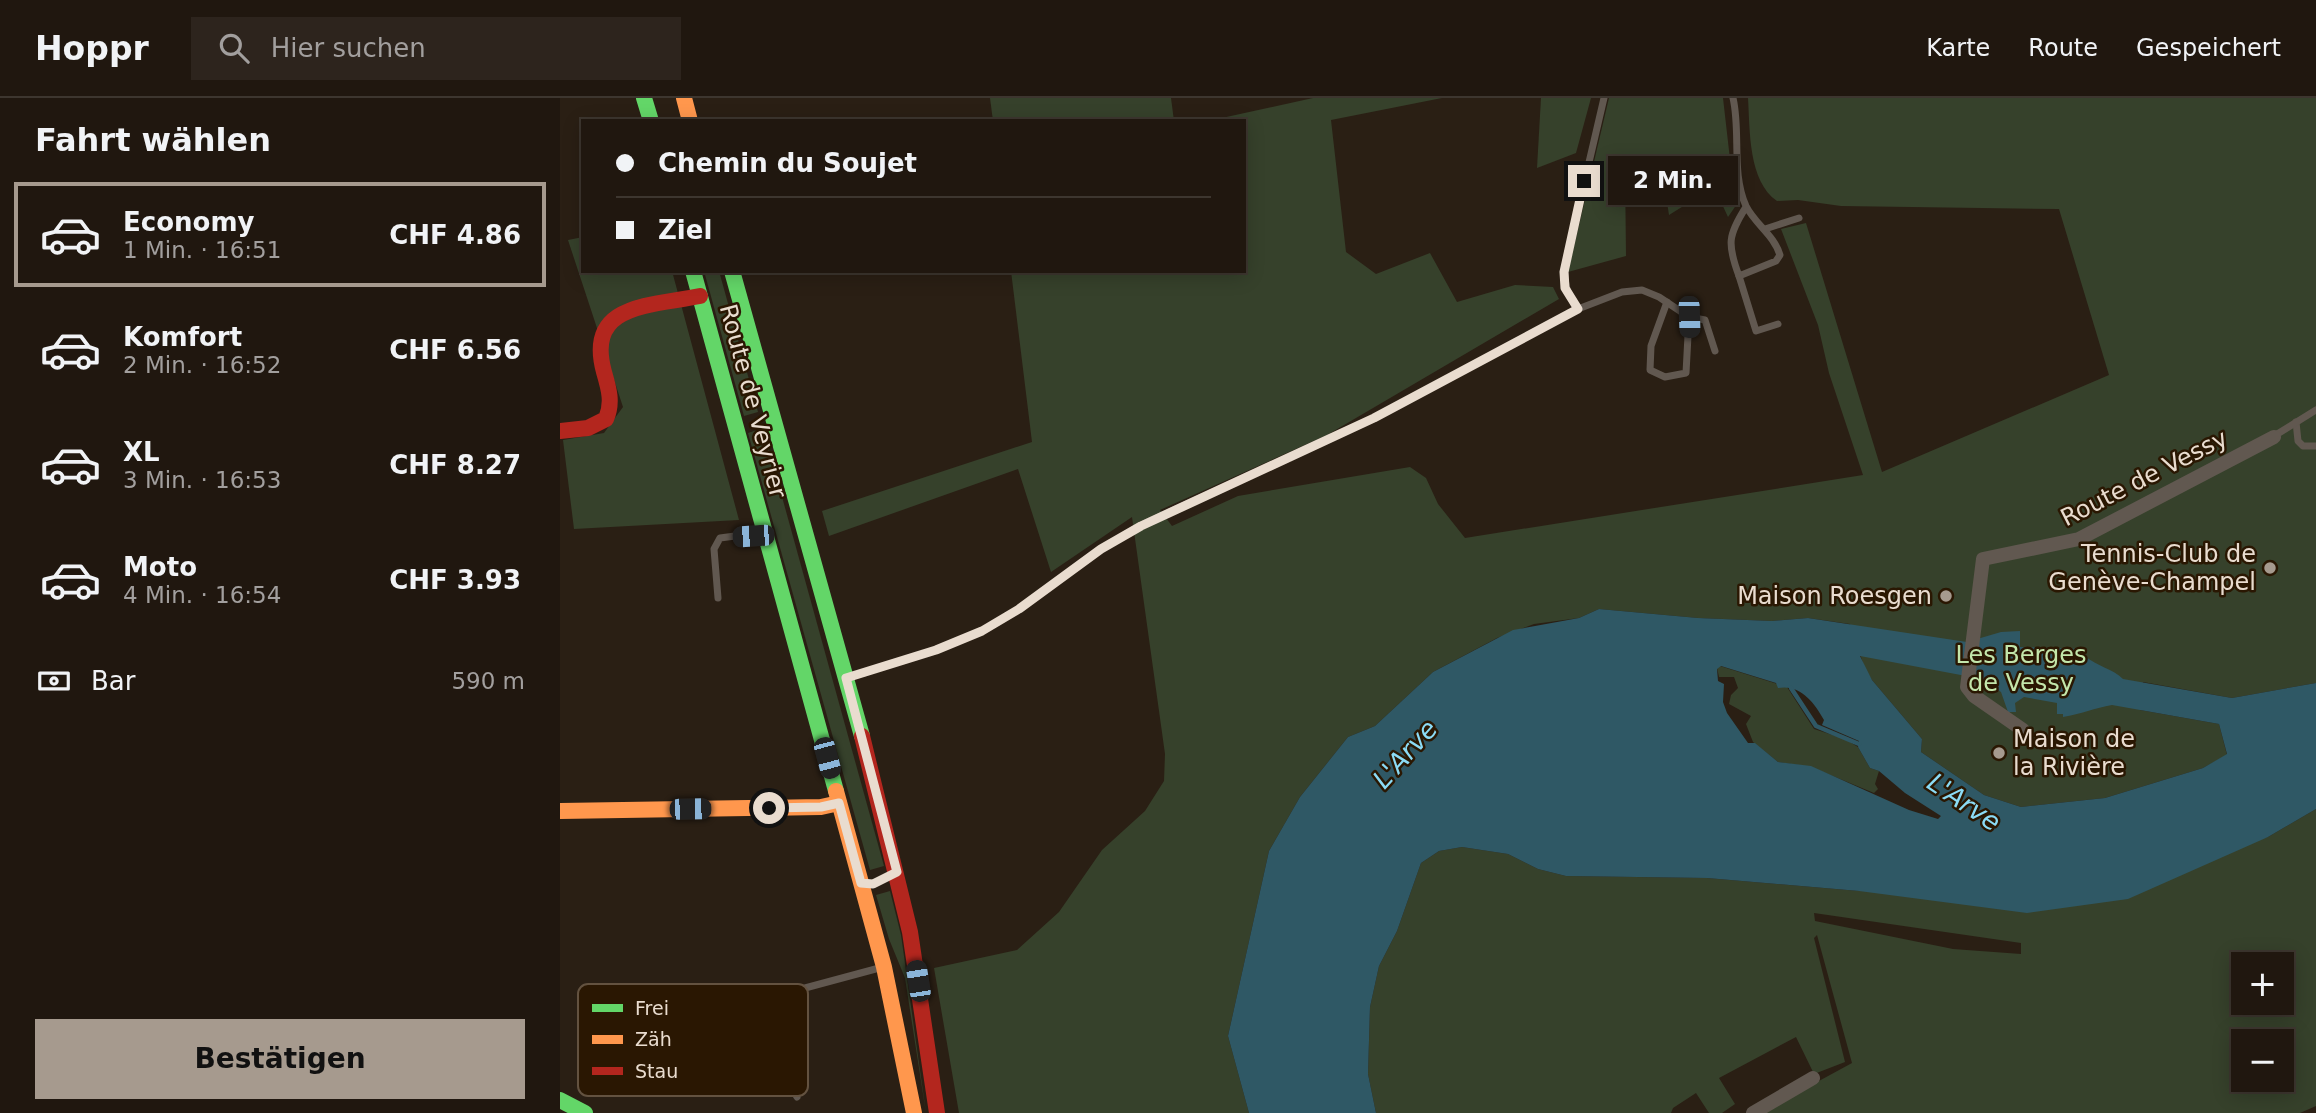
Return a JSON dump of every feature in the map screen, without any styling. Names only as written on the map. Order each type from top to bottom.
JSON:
[{"type":"main road","points":[[644,98],[650,119]]},
{"type":"main road","points":[[684,98],[689,119]]},
{"type":"main road","name":"Route de Veyrier","points":[[694,273],[839,803],[910,932],[937,1113]]},
{"type":"main road","name":"Route de Veyrier","points":[[733,273],[846,678],[879,880],[884,967],[914,1113]]},
{"type":"main road","points":[[560,431],[592,427],[601,423],[610,408],[611,394],[597,345],[604,326],[622,314],[700,296]]},
{"type":"main road","points":[[560,811],[821,807],[839,803]]},
{"type":"main road","points":[[560,1100],[585,1113]]},
{"type":"street","name":"Route de Vessy","points":[[2023,730],[1971,694],[1967,687],[1983,559],[2079,539],[2273,437]]},
{"type":"street","points":[[1753,1113],[1813,1078]]},
{"type":"lane","points":[[1578,309],[1565,288],[1564,272],[1604,98]]},
{"type":"lane","points":[[1733,98],[1740,176],[1746,207],[1776,243],[1780,257],[1739,276]]},
{"type":"lane","points":[[1746,207],[1734,225],[1730,253],[1756,331],[1778,324]]},
{"type":"lane","points":[[1765,229],[1799,218]]},
{"type":"lane","points":[[846,678],[936,650],[982,631],[1019,609],[1101,549],[1141,526],[1374,418],[1578,309],[1633,290],[1650,292],[1689,317],[1705,320],[1715,351]]},
{"type":"lane","points":[[1667,302],[1651,346],[1650,370],[1665,377],[1686,373],[1689,317]]},
{"type":"lane","name":"Route de Vessy","points":[[2273,437],[2316,410]]},
{"type":"lane","points":[[2296,422],[2298,441],[2303,446],[2316,446]]},
{"type":"lane","points":[[718,598],[714,549],[720,538],[765,532]]},
{"type":"lane","points":[[808,987],[884,967]]},
{"type":"green space","points":[[990,98],[1171,98],[1174,119],[993,119]]},
{"type":"green space","name":"Les Berges de Vessy","points":[[1313,98],[1442,98],[1331,120],[1346,252],[1376,274],[1430,253],[1457,302],[1515,285],[1553,287],[1559,299],[1327,435],[1160,510],[1172,526],[1238,496],[1410,467],[1426,478],[1438,504],[1465,538],[1863,475],[1829,373],[1818,325],[1781,229],[1806,223],[1882,472],[2109,375],[2059,209],[1841,206],[1798,200],[1777,201],[1761,181],[1752,154],[1748,98],[2316,98],[2316,683],[2232,698],[2143,682],[2140,710],[2219,724],[2227,755],[2203,768],[2105,798],[2021,807],[1984,795],[1921,752],[1922,739],[1865,669],[1850,624],[1808,618],[1772,621],[1698,618],[1599,609],[1579,618],[1534,624],[1497,638],[1433,672],[1375,726],[1348,737],[1300,797],[1269,851],[1228,1036],[1249,1113],[959,1113],[934,968],[1017,950],[1059,912],[1102,850],[1145,811],[1164,781],[1165,754],[1132,517],[1051,572],[1018,469],[829,536],[822,511],[1032,442],[1011,273],[1246,273],[1246,119],[1217,119]]},
{"type":"green space","points":[[1541,98],[1591,98],[1576,153],[1537,168]]},
{"type":"green space","points":[[1609,98],[1723,98],[1731,168],[1739,201],[1728,217],[1714,187],[1669,215],[1661,163],[1625,168],[1626,256],[1568,272]]},
{"type":"green space","points":[[581,237],[581,273],[673,273],[739,520],[574,529],[563,440],[604,433],[623,407],[568,240]]},
{"type":"green space","points":[[705,273],[720,273],[758,412],[744,416]]},
{"type":"green space","points":[[763,428],[884,866],[870,870],[748,433]]},
{"type":"green space","points":[[1720,666],[1787,687],[1814,729],[1845,739],[1858,747],[1870,768],[1879,771],[1875,784],[1878,789],[1874,793],[1811,767],[1778,762],[1753,742],[1746,724],[1751,716],[1729,704],[1731,695],[1738,688],[1734,677],[1719,677],[1717,668]]},
{"type":"green space","points":[[2316,809],[2316,1106],[2300,1113],[1760,1113],[1852,1063],[1817,935],[1814,938],[1845,1062],[1814,1074],[1796,1037],[1719,1078],[1735,1104],[1722,1113],[1709,1113],[1696,1093],[1673,1108],[1671,1113],[1376,1113],[1368,1074],[1370,1007],[1379,966],[1397,931],[1421,863],[1439,851],[1462,847],[1508,854],[1538,869],[1566,876],[1707,878],[1859,891],[2268,837]],"holes":[[[1814,913],[2021,943],[2021,954],[1953,949],[1815,921]]]},
{"type":"green space","points":[[890,891],[901,935],[926,1113],[905,978],[889,939],[876,895]]},
{"type":"water","name":"L'Arve","points":[[1599,609],[1698,618],[1772,621],[1808,618],[1967,642],[2001,632],[2020,631],[2020,647],[2086,649],[2086,657],[2123,679],[2232,698],[2316,683],[2316,809],[2268,837],[2128,899],[2027,913],[1859,891],[1707,878],[1566,876],[1538,869],[1508,854],[1462,847],[1439,851],[1421,863],[1397,931],[1379,966],[1370,1007],[1368,1074],[1376,1113],[1249,1113],[1228,1036],[1269,851],[1300,797],[1348,737],[1375,726],[1433,672],[1513,630],[1579,618]],"holes":[[[1860,656],[1982,679],[2001,692],[2008,712],[2016,712],[2015,703],[2024,697],[2057,703],[2057,714],[2063,714],[2063,717],[2112,705],[2219,724],[2227,754],[2203,768],[2105,798],[2021,807],[1984,795],[1921,752],[1922,739],[1872,680]],[[1721,666],[1776,683],[1778,688],[1786,687],[1806,696],[1824,720],[1822,725],[1859,741],[1858,747],[1870,768],[1879,771],[1905,793],[1941,816],[1938,819],[1909,810],[1811,766],[1778,762],[1755,743],[1748,743],[1727,713],[1723,702],[1724,684],[1718,681],[1717,669]]]},
{"type":"waterway","points":[[1791,688],[1816,726],[1859,744]]},
{"type":"traffic: fast","points":[[644,98],[650,119]]},
{"type":"traffic: fast","points":[[694,273],[836,791]]},
{"type":"traffic: fast","points":[[733,273],[862,736]]},
{"type":"traffic: fast","points":[[560,1100],[585,1113]]},
{"type":"traffic: slow","points":[[684,98],[689,119]]},
{"type":"traffic: slow","points":[[836,791],[884,967],[914,1113]]},
{"type":"traffic: slow","points":[[560,811],[821,807],[839,803]]},
{"type":"traffic: jam","points":[[560,431],[588,428],[606,419],[610,396],[601,349],[604,332],[613,320],[643,306],[700,296]]},
{"type":"traffic: jam","points":[[862,736],[910,932],[937,1113]]},
{"type":"place","name":"Tennis-Club de Genève-Champel","points":[[2270,568]]},
{"type":"place","name":"Maison Roesgen","points":[[1946,596]]},
{"type":"place","name":"Maison de la Rivière","points":[[1999,753]]},
{"type":"route","points":[[769,808],[821,807],[839,803],[861,883],[873,884],[886,880],[897,872],[846,678],[936,650],[982,631],[1019,609],[1121,536],[1374,418],[1578,309],[1565,288],[1564,272],[1584,181]]}]
